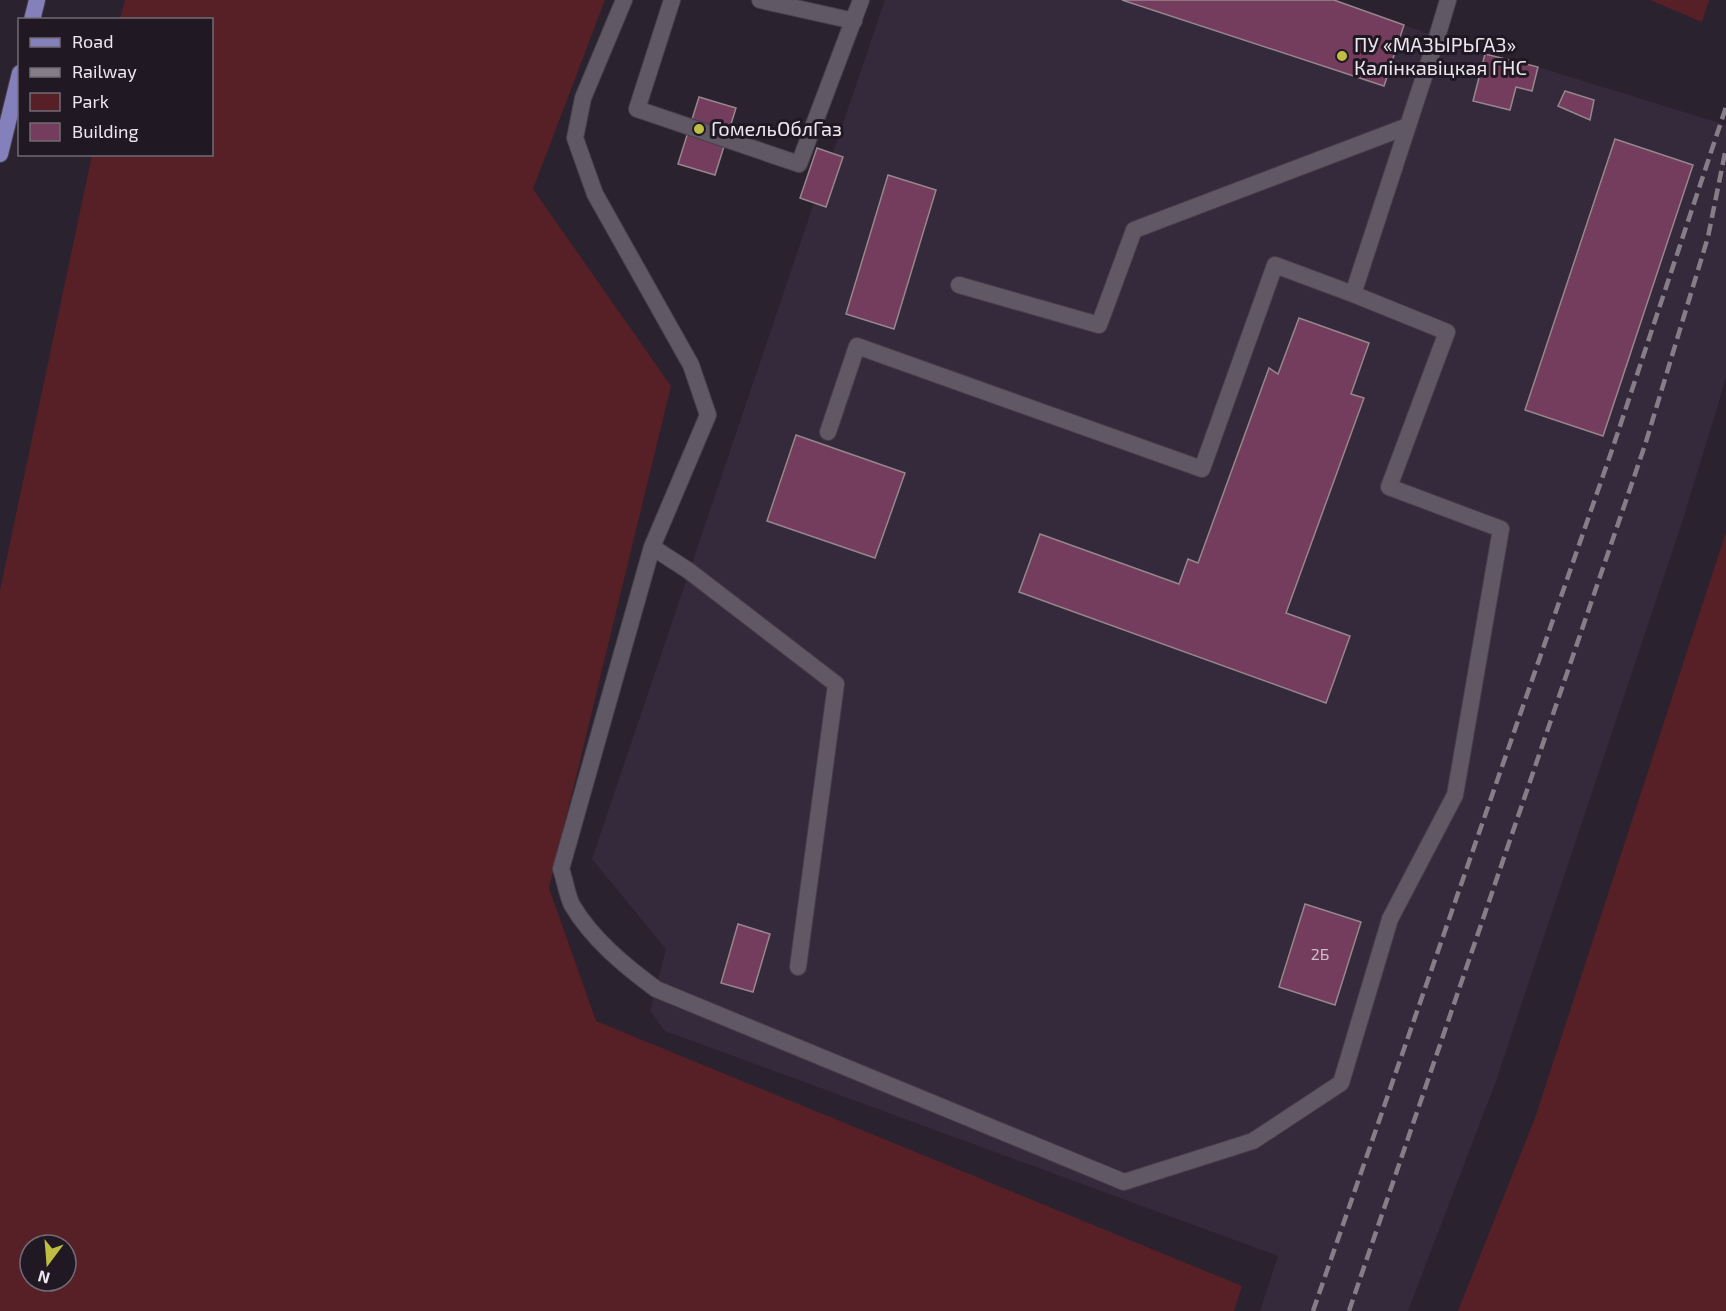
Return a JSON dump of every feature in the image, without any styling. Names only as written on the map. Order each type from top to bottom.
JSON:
[{"type":"main road","points":[[32,18],[37,0]]},
{"type":"main road","points":[[0,154],[18,81]]},
{"type":"lane","points":[[624,0],[583,98],[575,138],[595,194],[691,366],[708,415],[652,548],[561,869],[571,904],[593,934],[633,972],[656,989],[1124,1182],[1253,1141],[1341,1083],[1390,919],[1455,795],[1501,529],[1389,487],[1447,332],[1275,265],[1202,469],[857,346],[828,432]]},
{"type":"lane","points":[[672,0],[638,109],[799,164],[861,0]]},
{"type":"lane","points":[[760,0],[854,21]]},
{"type":"lane","points":[[1353,294],[1448,0]]},
{"type":"lane","points":[[959,285],[1099,325],[1134,230],[1408,126]]},
{"type":"lane","points":[[652,548],[690,571],[836,684],[798,967]]},
{"type":"shaded area","points":[[885,0],[1334,0],[1485,54],[1538,67],[1726,125],[1726,378],[1684,516],[1496,1081],[1408,1311],[1260,1311],[1278,1256],[665,1031],[650,1011],[666,949],[592,859],[814,203],[800,198],[817,148],[833,153]]},
{"type":"green space","points":[[125,0],[605,0],[533,189],[671,386],[549,888],[596,1021],[1242,1286],[1234,1311],[0,1311],[0,590],[92,156],[213,156],[213,18],[120,18]]},
{"type":"green space","points":[[1650,0],[1709,0],[1702,22]]},
{"type":"green space","points":[[1726,532],[1726,1311],[1458,1311],[1535,1118]]},
{"type":"building","name":"ПУ «МАЗЫРЬГАЗ» Калінкавіцкая ГНС","points":[[1122,0],[1334,0],[1404,25],[1384,86]]},
{"type":"building","points":[[1485,54],[1538,67],[1532,91],[1516,87],[1510,110],[1473,101]]},
{"type":"building","points":[[1565,91],[1594,100],[1590,120],[1558,106]]},
{"type":"building","points":[[699,97],[736,108],[715,175],[678,164]]},
{"type":"building","points":[[1615,139],[1693,165],[1603,436],[1525,410]]},
{"type":"building","points":[[817,148],[843,157],[826,207],[800,198]]},
{"type":"building","points":[[888,175],[936,190],[894,329],[846,314]]},
{"type":"building","points":[[1299,318],[1369,343],[1351,394],[1364,398],[1286,613],[1350,636],[1326,703],[1019,592],[1040,534],[1179,584],[1188,559],[1198,563],[1269,368],[1278,374]]},
{"type":"building","points":[[796,435],[905,473],[875,558],[767,521]]},
{"type":"building","points":[[1305,904],[1361,922],[1335,1005],[1279,987]]},
{"type":"building","points":[[738,924],[770,934],[753,992],[721,983]]},
{"type":"railway","points":[[1313,1311],[1613,447],[1726,107]]},
{"type":"railway","points":[[1349,1311],[1645,445],[1708,237],[1726,148]]},
{"type":"place","name":"ПУ «МАЗЫРЬГАЗ» Калінкавіцкая ГНС","points":[[1342,56]]},
{"type":"place","name":"ГомельОблГаз","points":[[699,129]]}]
